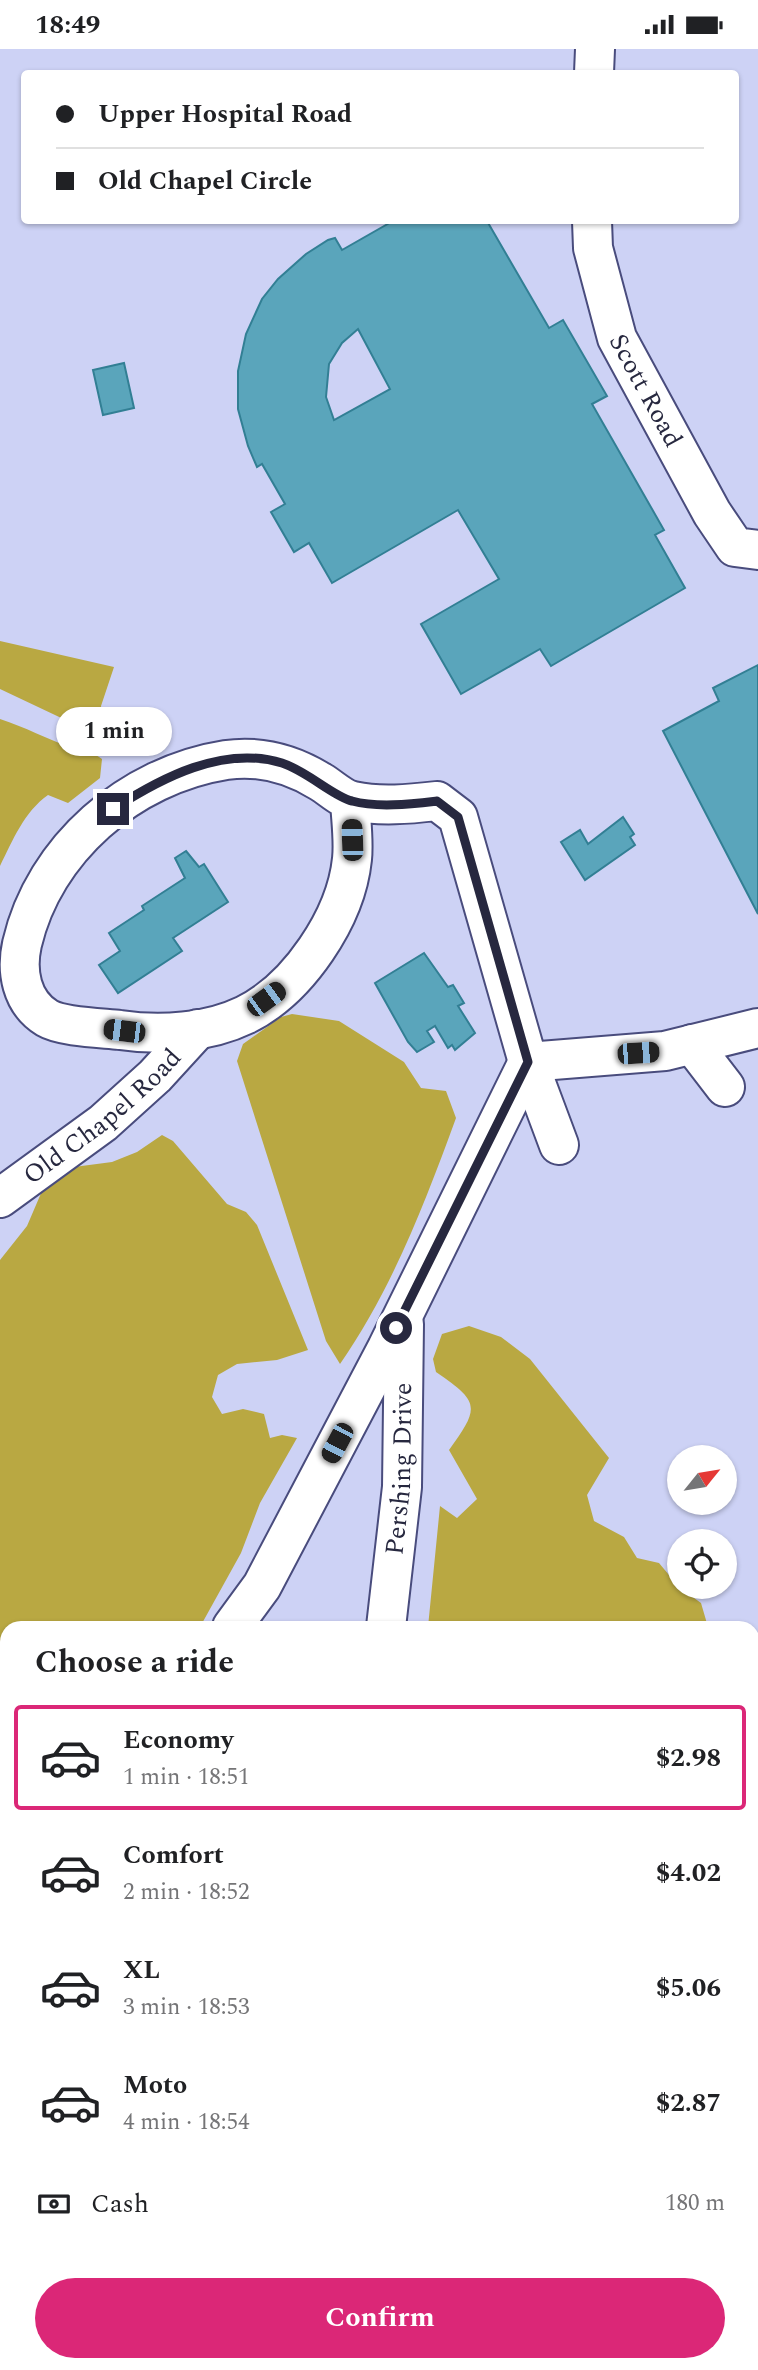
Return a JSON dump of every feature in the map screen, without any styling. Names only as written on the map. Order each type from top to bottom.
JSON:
[{"type":"street","points":[[594,70],[595,49]]},
{"type":"street","name":"Scott Road","points":[[592,224],[593,248],[617,338],[712,513],[747,549]]},
{"type":"street","points":[[351,801],[352,860],[341,902],[321,945],[288,983],[245,1015],[198,1029],[148,1034],[48,1019],[32,1003],[21,984],[10,976],[28,921],[52,869],[81,835],[113,809],[147,787],[189,769],[226,760],[256,758],[304,771],[351,801],[406,804],[437,801],[458,817],[528,1062],[559,1145]]},
{"type":"street","points":[[528,1062],[665,1051],[758,1028]]},
{"type":"street","name":"Old Chapel Road","points":[[0,1198],[103,1123],[155,1076],[198,1029]]},
{"type":"street","points":[[692,1044],[725,1087]]},
{"type":"street","points":[[236,1621],[262,1586],[387,1348],[404,1308],[528,1062]]},
{"type":"street","name":"Pershing Drive","points":[[387,1621],[402,1487],[404,1308]]},
{"type":"shaded area","points":[[0,641],[114,667],[101,706],[103,731],[74,724],[0,689]]},
{"type":"shaded area","points":[[0,719],[102,759],[100,778],[68,803],[48,795],[32,810],[0,866]]},
{"type":"shaded area","points":[[292,1014],[339,1021],[404,1062],[421,1088],[446,1091],[456,1118],[406,1245],[376,1306],[340,1364],[326,1341],[237,1061],[243,1044],[281,1017]]},
{"type":"shaded area","points":[[162,1135],[173,1141],[227,1204],[246,1212],[257,1225],[308,1350],[277,1360],[237,1364],[218,1375],[212,1397],[222,1414],[243,1409],[264,1414],[270,1438],[282,1435],[297,1438],[260,1503],[241,1553],[203,1621],[0,1621],[0,1260],[27,1226],[45,1184],[74,1167],[112,1162],[137,1152]]},
{"type":"shaded area","points":[[469,1326],[501,1337],[530,1359],[609,1458],[587,1495],[594,1521],[624,1537],[637,1558],[659,1563],[667,1573],[667,1599],[696,1599],[701,1603],[706,1621],[429,1621],[440,1506],[457,1518],[477,1499],[449,1450],[466,1424],[471,1406],[461,1391],[436,1372],[433,1359],[442,1334]]},
{"type":"building","points":[[388,224],[489,224],[549,328],[563,320],[607,396],[592,404],[664,530],[655,535],[685,588],[551,666],[540,649],[461,694],[421,624],[499,579],[458,510],[332,583],[309,543],[294,552],[271,512],[285,504],[262,464],[257,467],[248,446],[238,409],[238,371],[246,334],[262,299],[278,279],[306,254],[335,238],[342,250]],"holes":[[[358,329],[390,389],[334,420],[326,397],[329,364],[342,343]]]},
{"type":"building","points":[[124,363],[134,408],[103,415],[93,370]]},
{"type":"building","points":[[758,665],[758,914],[663,731],[719,701],[713,688]]},
{"type":"building","points":[[623,817],[634,834],[630,837],[635,845],[585,880],[561,842],[580,830],[588,844]]},
{"type":"building","points":[[186,851],[199,867],[204,864],[228,902],[173,938],[182,951],[118,993],[99,965],[120,951],[109,933],[144,910],[142,906],[185,878],[175,858]]},
{"type":"building","points":[[424,953],[448,987],[453,985],[464,1003],[458,1006],[475,1033],[455,1050],[452,1045],[448,1048],[435,1026],[427,1031],[434,1042],[417,1052],[408,1042],[375,983]]},
{"type":"route","points":[[113,809],[147,787],[189,769],[226,760],[256,758],[279,762],[304,771],[351,801],[406,804],[437,801],[458,817],[472,858],[528,1062],[396,1328]]}]
